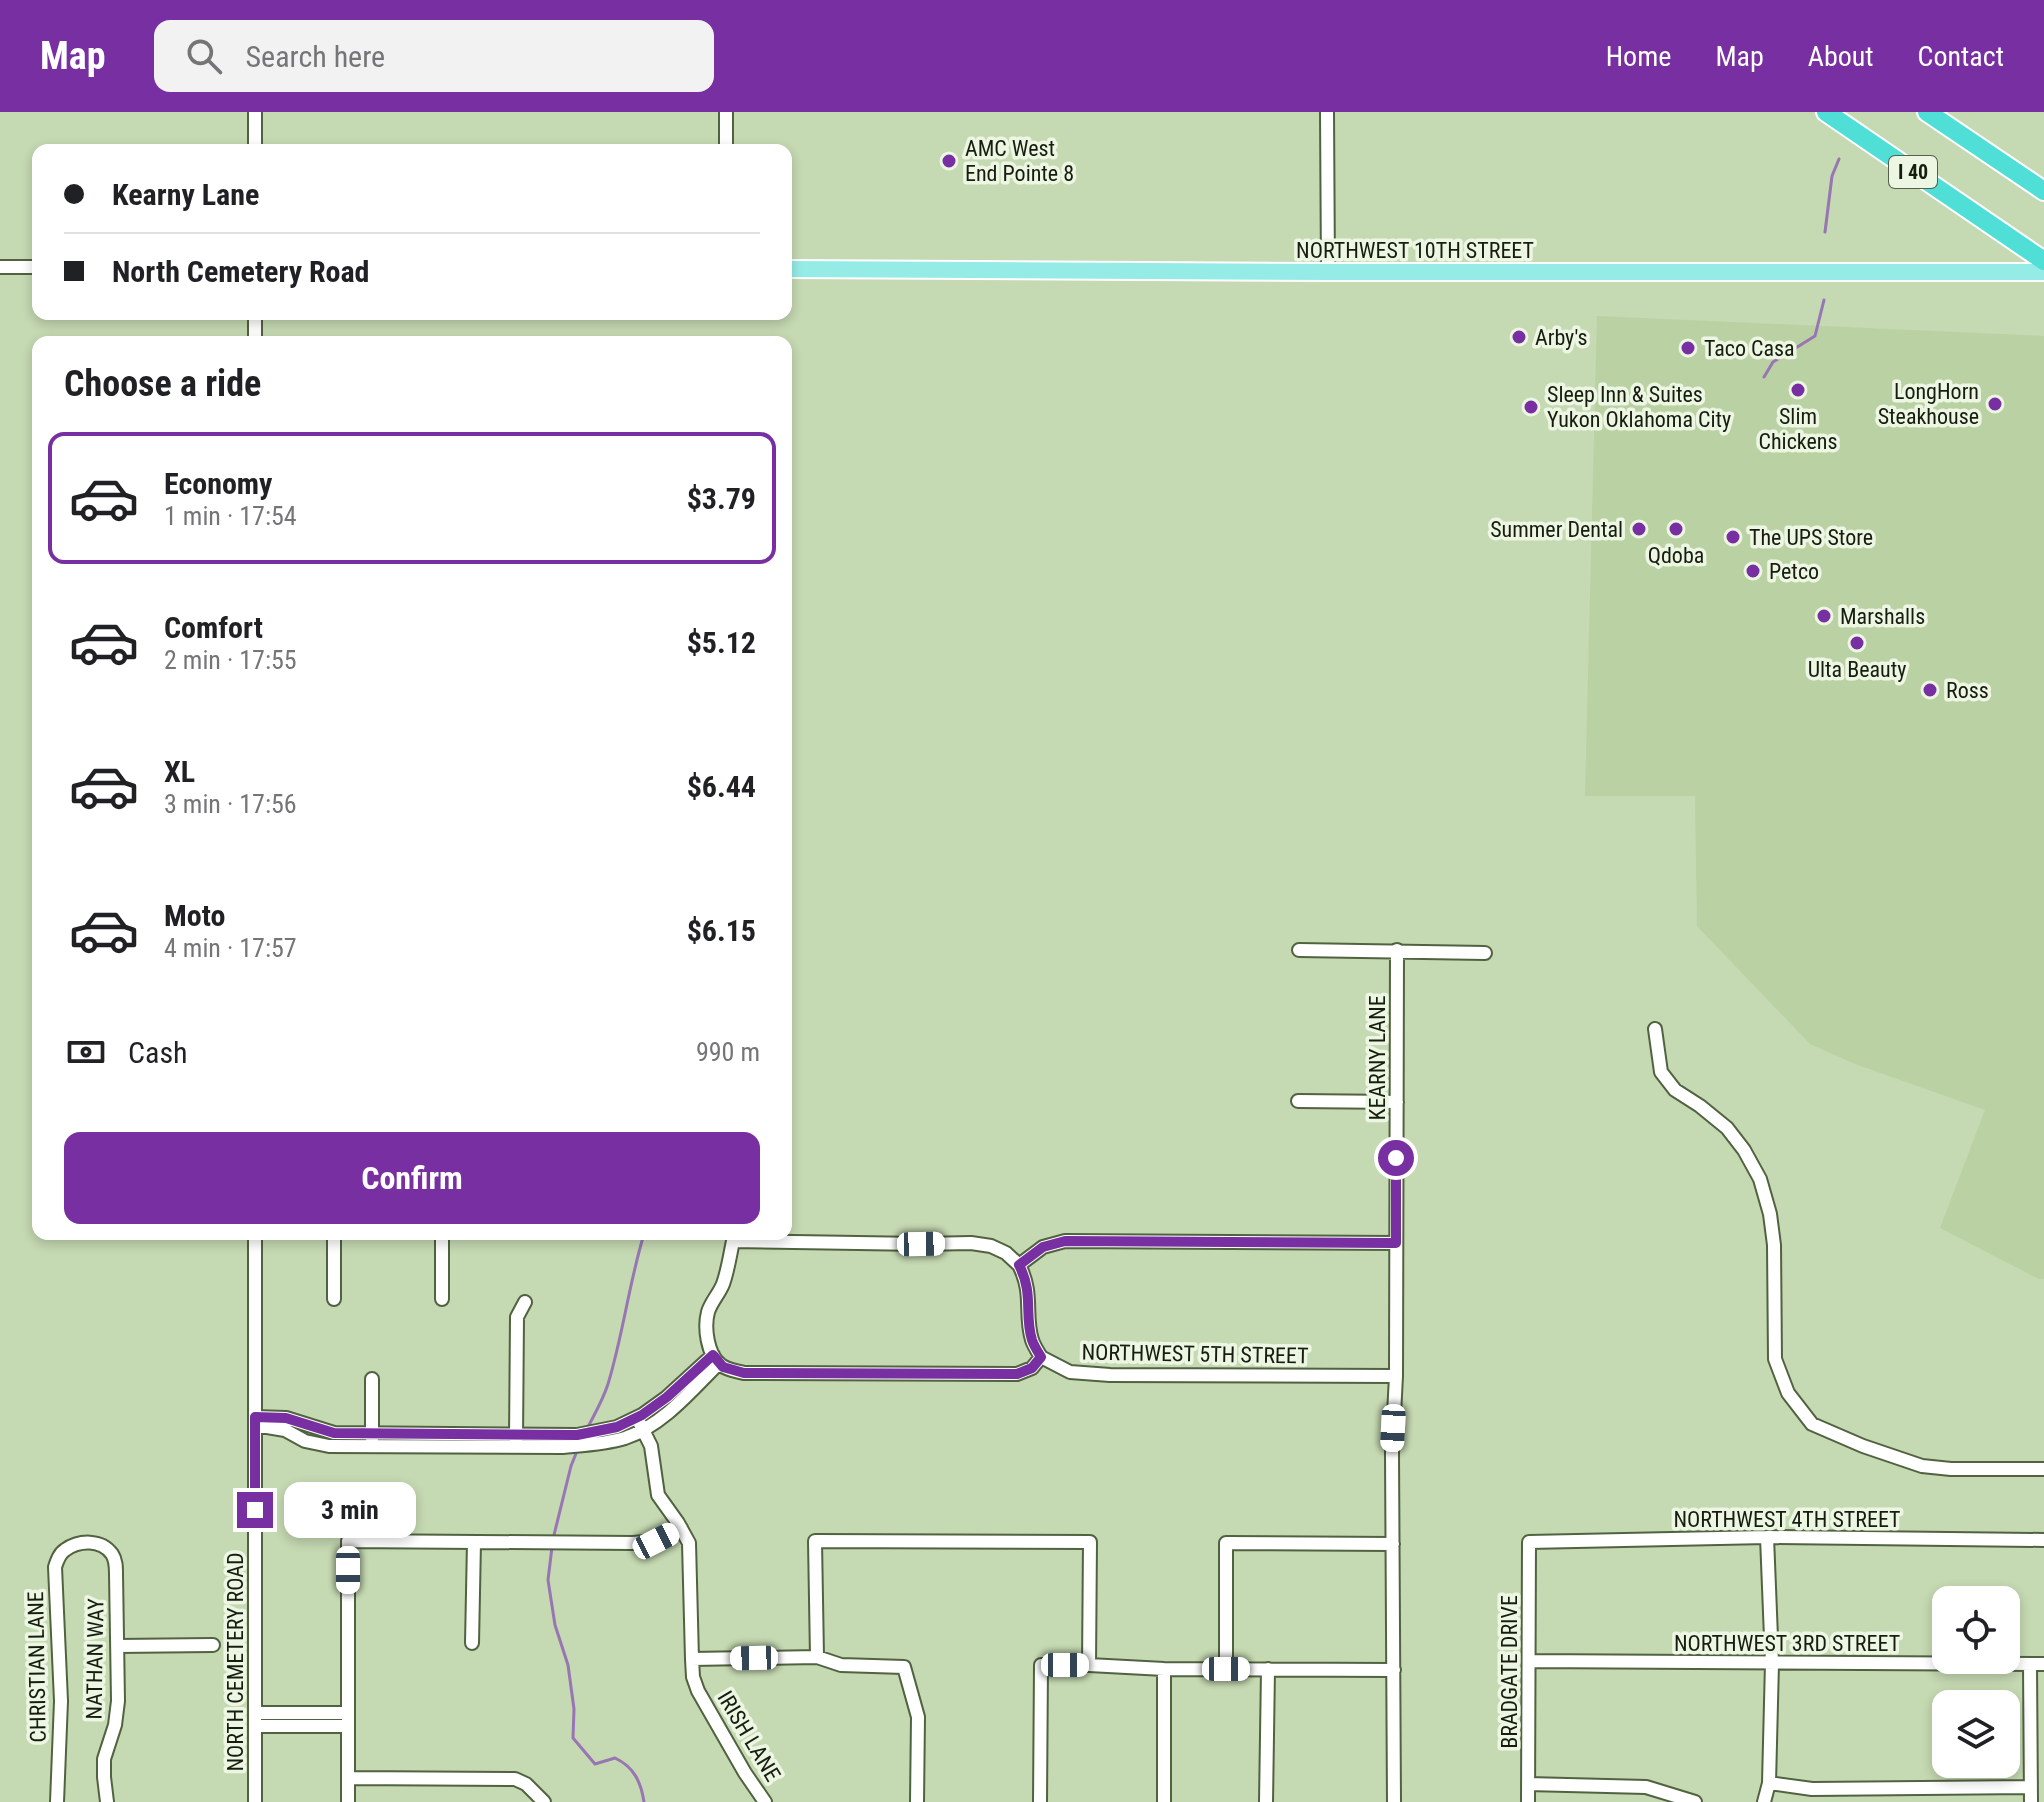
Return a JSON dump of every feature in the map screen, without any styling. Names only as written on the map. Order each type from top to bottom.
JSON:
[{"type":"highway","name":"I 40","points":[[1826,112],[2044,261]]},
{"type":"highway","name":"I 40","points":[[1927,112],[2044,191]]},
{"type":"main road","name":"NORTHWEST 10TH STREET","points":[[792,269],[2044,272]]},
{"type":"street","points":[[255,112],[255,144]]},
{"type":"street","points":[[726,112],[726,144]]},
{"type":"street","points":[[1327,112],[1328,272]]},
{"type":"street","points":[[0,267],[32,267]]},
{"type":"street","points":[[1299,950],[1485,953]]},
{"type":"street","name":"KEARNY LANE","points":[[1394,1802],[1392,1453],[1396,1376],[1397,950]]},
{"type":"street","points":[[1655,1029],[1661,1072],[1675,1090],[1727,1128],[1760,1179],[1770,1214],[1774,1245],[1775,1359],[1788,1393],[1812,1424],[1922,1466],[2044,1469]]},
{"type":"street","points":[[1298,1101],[1397,1102]]},
{"type":"street","name":"NORTH CEMETERY ROAD","points":[[255,1240],[255,1802]]},
{"type":"street","points":[[334,1240],[334,1299]]},
{"type":"street","points":[[442,1240],[442,1299]]},
{"type":"street","points":[[733,1241],[971,1243],[991,1246],[1006,1253],[1019,1265],[1026,1277],[1029,1293],[1032,1339],[1041,1357],[1032,1368],[1017,1374],[744,1373],[723,1367],[716,1360],[707,1332],[708,1313],[723,1284],[733,1241]]},
{"type":"street","points":[[1019,1265],[1043,1247],[1065,1241],[1396,1243]]},
{"type":"street","points":[[516,1441],[517,1317],[525,1302]]},
{"type":"street","name":"NORTHWEST 5TH STREET","points":[[1041,1357],[1070,1372],[1110,1375],[1396,1376]]},
{"type":"street","points":[[255,1421],[285,1430],[305,1441],[329,1446],[372,1440],[516,1441],[577,1435],[639,1423],[716,1360]]},
{"type":"street","points":[[372,1379],[372,1440]]},
{"type":"street","name":"IRISH LANE","points":[[639,1423],[651,1446],[658,1495],[689,1543],[693,1677],[745,1773],[765,1802]]},
{"type":"street","points":[[348,1802],[348,1541],[633,1543],[656,1541],[681,1528]]},
{"type":"street","points":[[1764,1802],[1769,1783],[1772,1663],[1767,1537]]},
{"type":"street","name":"NORTHWEST 4TH STREET","points":[[1529,1542],[1767,1537],[2044,1540]]},
{"type":"street","points":[[817,1657],[815,1541],[1090,1542],[1089,1665]]},
{"type":"street","name":"NATHAN WAY","points":[[79,1544],[92,1542],[104,1546],[115,1562],[118,1701],[115,1725],[104,1759],[107,1802]]},
{"type":"street","points":[[472,1643],[474,1542]]},
{"type":"street","name":"BRADGATE DRIVE","points":[[1528,1802],[1529,1542]]},
{"type":"street","points":[[1226,1669],[1226,1543],[1393,1544]]},
{"type":"street","name":"CHRISTIAN LANE","points":[[57,1802],[61,1701],[55,1567],[63,1551],[79,1544]]},
{"type":"street","points":[[117,1646],[213,1645]]},
{"type":"street","points":[[692,1659],[817,1657],[841,1665],[904,1667],[918,1717],[917,1802]]},
{"type":"street","name":"NORTHWEST 3RD STREET","points":[[1529,1661],[2044,1664]]},
{"type":"street","points":[[1040,1802],[1041,1665],[1394,1670]]},
{"type":"street","points":[[2030,1665],[2031,1802]]},
{"type":"street","points":[[1164,1669],[1164,1802]]},
{"type":"street","points":[[1266,1802],[1268,1669]]},
{"type":"street","points":[[255,1720],[347,1720]]},
{"type":"street","points":[[348,1778],[515,1779],[526,1784],[544,1802]]},
{"type":"street","points":[[1769,1783],[1812,1789],[2030,1787]]},
{"type":"street","points":[[1528,1784],[1646,1787],[1695,1802]]},
{"type":"shaded area","points":[[1597,316],[2044,336],[2044,1279],[1940,1228],[1985,1110],[1855,1064],[1810,1044],[1697,926],[1695,796],[1585,796]]},
{"type":"waterway","points":[[1825,232],[1832,176],[1839,159]]},
{"type":"waterway","points":[[1764,377],[1773,362],[1815,336],[1824,300]]},
{"type":"waterway","points":[[587,1429],[608,1384],[642,1240]]},
{"type":"waterway","points":[[553,1539],[577,1451]]},
{"type":"waterway","points":[[552,1547],[548,1580],[555,1625],[568,1665],[574,1709],[573,1738],[595,1764],[615,1758],[627,1766],[639,1782],[644,1802]]},
{"type":"place","name":"AMC West End Pointe 8","points":[[949,161]]},
{"type":"place","name":"Arby's","points":[[1519,337]]},
{"type":"place","name":"Taco Casa","points":[[1688,348]]},
{"type":"place","name":"Slim Chickens","points":[[1798,390]]},
{"type":"place","name":"LongHorn Steakhouse","points":[[1995,404]]},
{"type":"place","name":"Sleep Inn & Suites Yukon Oklahoma City","points":[[1531,407]]},
{"type":"place","name":"Summer Dental","points":[[1639,529]]},
{"type":"place","name":"Qdoba","points":[[1676,529]]},
{"type":"place","name":"The UPS Store","points":[[1733,537]]},
{"type":"place","name":"Petco","points":[[1753,571]]},
{"type":"place","name":"Marshalls","points":[[1824,616]]},
{"type":"place","name":"Ulta Beauty","points":[[1857,643]]},
{"type":"place","name":"Ross","points":[[1930,690]]},
{"type":"route","points":[[255,1510],[255,1417],[286,1418],[334,1433],[577,1435],[617,1427],[642,1415],[713,1355],[723,1367],[744,1373],[1017,1374],[1032,1368],[1041,1357],[1032,1339],[1029,1293],[1026,1277],[1019,1265],[1043,1247],[1065,1241],[1396,1243],[1396,1158]]}]
